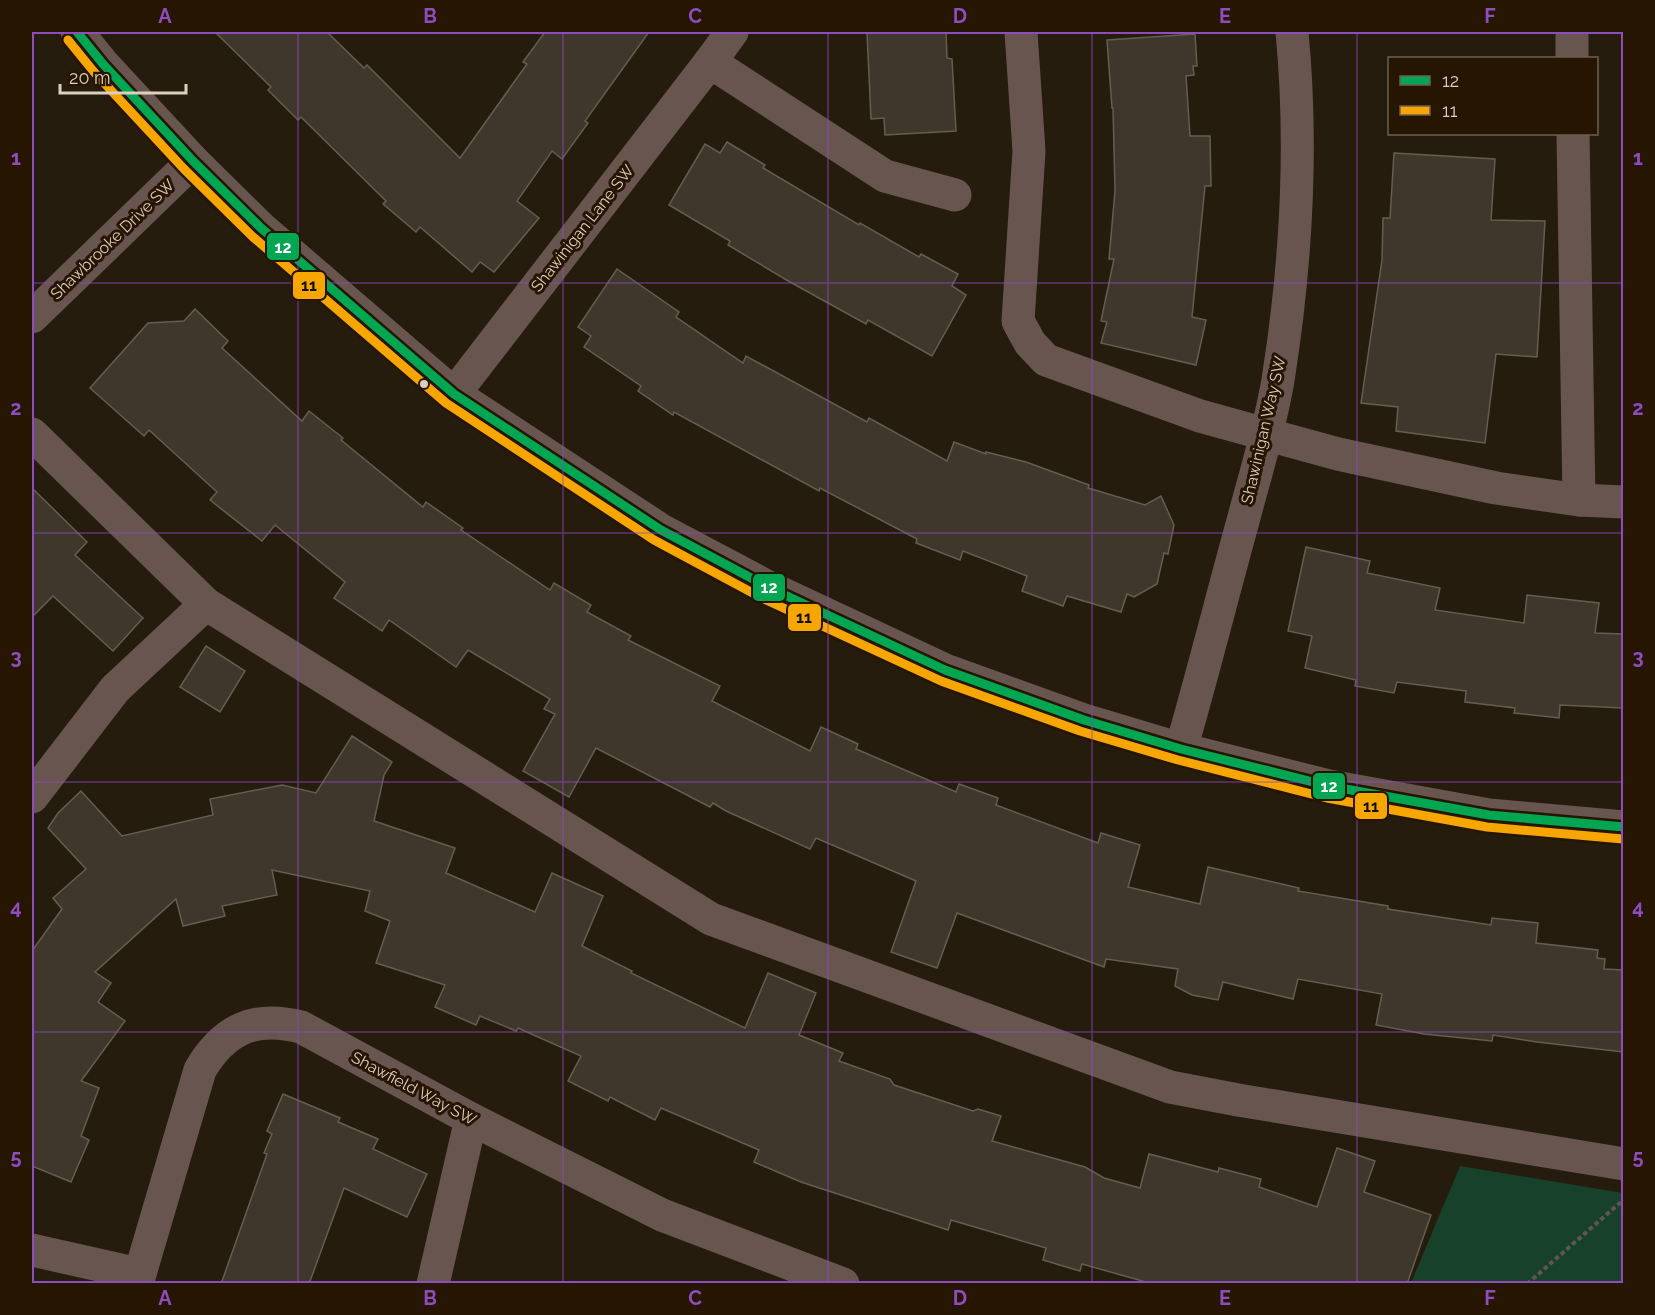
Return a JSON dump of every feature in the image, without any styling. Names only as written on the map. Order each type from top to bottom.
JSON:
[{"type":"street","points":[[78,32],[103,64],[193,161],[261,228],[454,394],[661,530],[770,588],[945,670],[1084,720],[1181,749],[1329,786],[1489,815],[1623,827]]},
{"type":"street","name":"Shawinigan Lane SW","points":[[454,394],[732,32]]},
{"type":"street","points":[[1021,32],[1029,151],[1018,321],[1030,343],[1046,360],[1200,416],[1338,454],[1496,488],[1579,500],[1623,502]]},
{"type":"street","name":"Shawinigan Way SW","points":[[1181,749],[1278,381],[1292,268],[1297,164],[1296,73],[1292,32]]},
{"type":"street","points":[[1572,32],[1572,57]]},
{"type":"street","points":[[710,62],[885,176],[956,195]]},
{"type":"street","points":[[1573,135],[1579,500]]},
{"type":"street","name":"Shawbrooke Drive SW","points":[[32,317],[193,161]]},
{"type":"street","points":[[32,434],[206,604],[711,919],[1170,1087],[1623,1164]]},
{"type":"street","points":[[32,797],[115,689],[206,604]]},
{"type":"street","name":"Shawfield Way SW","points":[[138,1279],[200,1070],[220,1041],[235,1031],[268,1022],[301,1027],[471,1119],[662,1215],[843,1284]]},
{"type":"street","points":[[433,1284],[471,1119]]},
{"type":"street","points":[[32,1250],[138,1279]]},
{"type":"path","points":[[1527,1284],[1623,1200]]},
{"type":"green space","points":[[1460,1166],[1623,1193],[1623,1283],[1411,1283]]},
{"type":"building","points":[[215,32],[327,32],[364,68],[367,65],[460,158],[527,64],[523,62],[545,32],[649,32],[585,121],[588,123],[562,159],[552,151],[517,201],[539,218],[494,272],[480,262],[472,272],[420,227],[416,232],[383,204],[386,201],[301,117],[298,120],[268,90],[271,87]]},
{"type":"building","points":[[867,32],[946,32],[947,58],[952,59],[956,131],[885,135],[884,118],[871,119]]},
{"type":"building","points":[[1195,34],[1197,66],[1193,66],[1194,75],[1186,76],[1190,136],[1210,136],[1211,186],[1205,186],[1192,317],[1206,320],[1196,365],[1101,343],[1107,322],[1101,321],[1114,259],[1109,259],[1115,191],[1113,108],[1107,40]]},
{"type":"building","points":[[727,142],[765,165],[763,168],[859,225],[860,223],[919,257],[921,254],[958,274],[952,286],[966,295],[932,356],[868,320],[866,324],[790,282],[728,245],[730,241],[669,205],[705,144],[720,153]]},
{"type":"building","points":[[1394,153],[1495,159],[1491,220],[1545,221],[1537,357],[1496,354],[1485,443],[1396,431],[1398,407],[1361,403],[1382,260],[1383,218],[1390,218]]},
{"type":"building","points":[[617,269],[679,312],[676,317],[743,363],[746,356],[867,422],[869,418],[947,461],[954,442],[986,454],[986,452],[1026,462],[1089,485],[1088,488],[1145,505],[1161,496],[1174,525],[1168,554],[1164,553],[1157,584],[1134,597],[1127,594],[1121,612],[1067,596],[1063,606],[1022,591],[1027,576],[963,551],[960,560],[916,543],[917,539],[820,488],[819,491],[674,412],[673,415],[638,391],[641,386],[584,347],[591,336],[578,327]]},
{"type":"building","points":[[195,309],[228,341],[222,348],[302,421],[309,411],[423,507],[426,502],[463,528],[461,530],[550,590],[554,583],[591,605],[587,612],[631,636],[628,640],[720,686],[712,701],[810,751],[821,727],[858,744],[856,749],[956,792],[959,784],[998,798],[996,805],[1098,843],[1101,833],[1140,845],[1128,887],[1200,904],[1208,867],[1299,888],[1298,891],[1388,906],[1388,909],[1491,925],[1492,918],[1538,923],[1536,943],[1598,950],[1597,958],[1605,959],[1604,969],[1623,970],[1623,1052],[1493,1035],[1492,1041],[1424,1034],[1376,1025],[1382,994],[1298,979],[1293,999],[1223,982],[1218,1000],[1192,995],[1175,986],[1178,969],[1106,959],[1104,967],[957,913],[937,968],[891,952],[916,881],[816,838],[810,849],[713,803],[710,807],[596,748],[569,797],[523,771],[555,714],[544,709],[550,699],[468,650],[456,667],[389,620],[382,631],[334,598],[345,582],[275,525],[262,541],[210,500],[217,492],[149,430],[144,436],[90,388],[148,323],[184,321]]},
{"type":"building","points":[[32,488],[87,542],[75,555],[143,618],[113,651],[53,596],[32,617]]},
{"type":"building","points":[[1306,547],[1370,561],[1367,573],[1440,588],[1435,610],[1524,623],[1527,595],[1599,603],[1595,633],[1623,634],[1623,708],[1560,705],[1559,718],[1514,713],[1515,708],[1465,702],[1466,691],[1397,682],[1394,693],[1355,686],[1356,680],[1305,668],[1312,636],[1288,631]]},
{"type":"building","points":[[206,646],[245,671],[220,712],[180,687]]},
{"type":"building","points":[[352,736],[392,762],[384,775],[374,821],[455,848],[446,873],[535,912],[552,873],[603,896],[582,946],[632,971],[631,973],[745,1028],[768,973],[816,993],[799,1035],[843,1053],[839,1061],[890,1079],[894,1085],[973,1111],[978,1109],[1001,1116],[992,1141],[1085,1167],[1104,1178],[1140,1188],[1149,1154],[1218,1172],[1219,1168],[1261,1179],[1259,1187],[1317,1207],[1337,1148],[1375,1161],[1364,1192],[1431,1215],[1407,1284],[1153,1284],[1082,1264],[1080,1271],[1043,1260],[1046,1248],[951,1220],[948,1230],[801,1182],[754,1162],[759,1150],[661,1108],[655,1120],[610,1097],[608,1101],[568,1081],[581,1056],[518,1028],[516,1031],[480,1016],[476,1025],[435,1007],[445,985],[376,963],[390,921],[365,911],[370,891],[272,870],[277,895],[222,906],[225,916],[183,926],[176,899],[95,972],[111,983],[98,1002],[125,1021],[81,1081],[99,1088],[81,1136],[89,1140],[71,1182],[32,1166],[32,951],[62,909],[53,898],[86,869],[48,828],[58,813],[81,791],[122,836],[213,815],[210,799],[282,785],[316,793]]},
{"type":"building","points":[[283,1094],[340,1118],[338,1122],[378,1139],[373,1149],[427,1174],[407,1217],[344,1188],[309,1284],[221,1284],[267,1154],[264,1153],[272,1134],[267,1131]]},
{"type":"transit line","name":"12","points":[[77,32],[103,64],[193,161],[261,228],[454,394],[661,530],[770,588],[945,670],[1084,720],[1181,749],[1329,786],[1489,815],[1624,827]]},
{"type":"transit line","name":"11","points":[[68,40],[94,72],[184,169],[253,237],[446,403],[654,540],[764,599],[941,681],[1080,731],[1178,760],[1327,798],[1487,827],[1623,839]]}]
